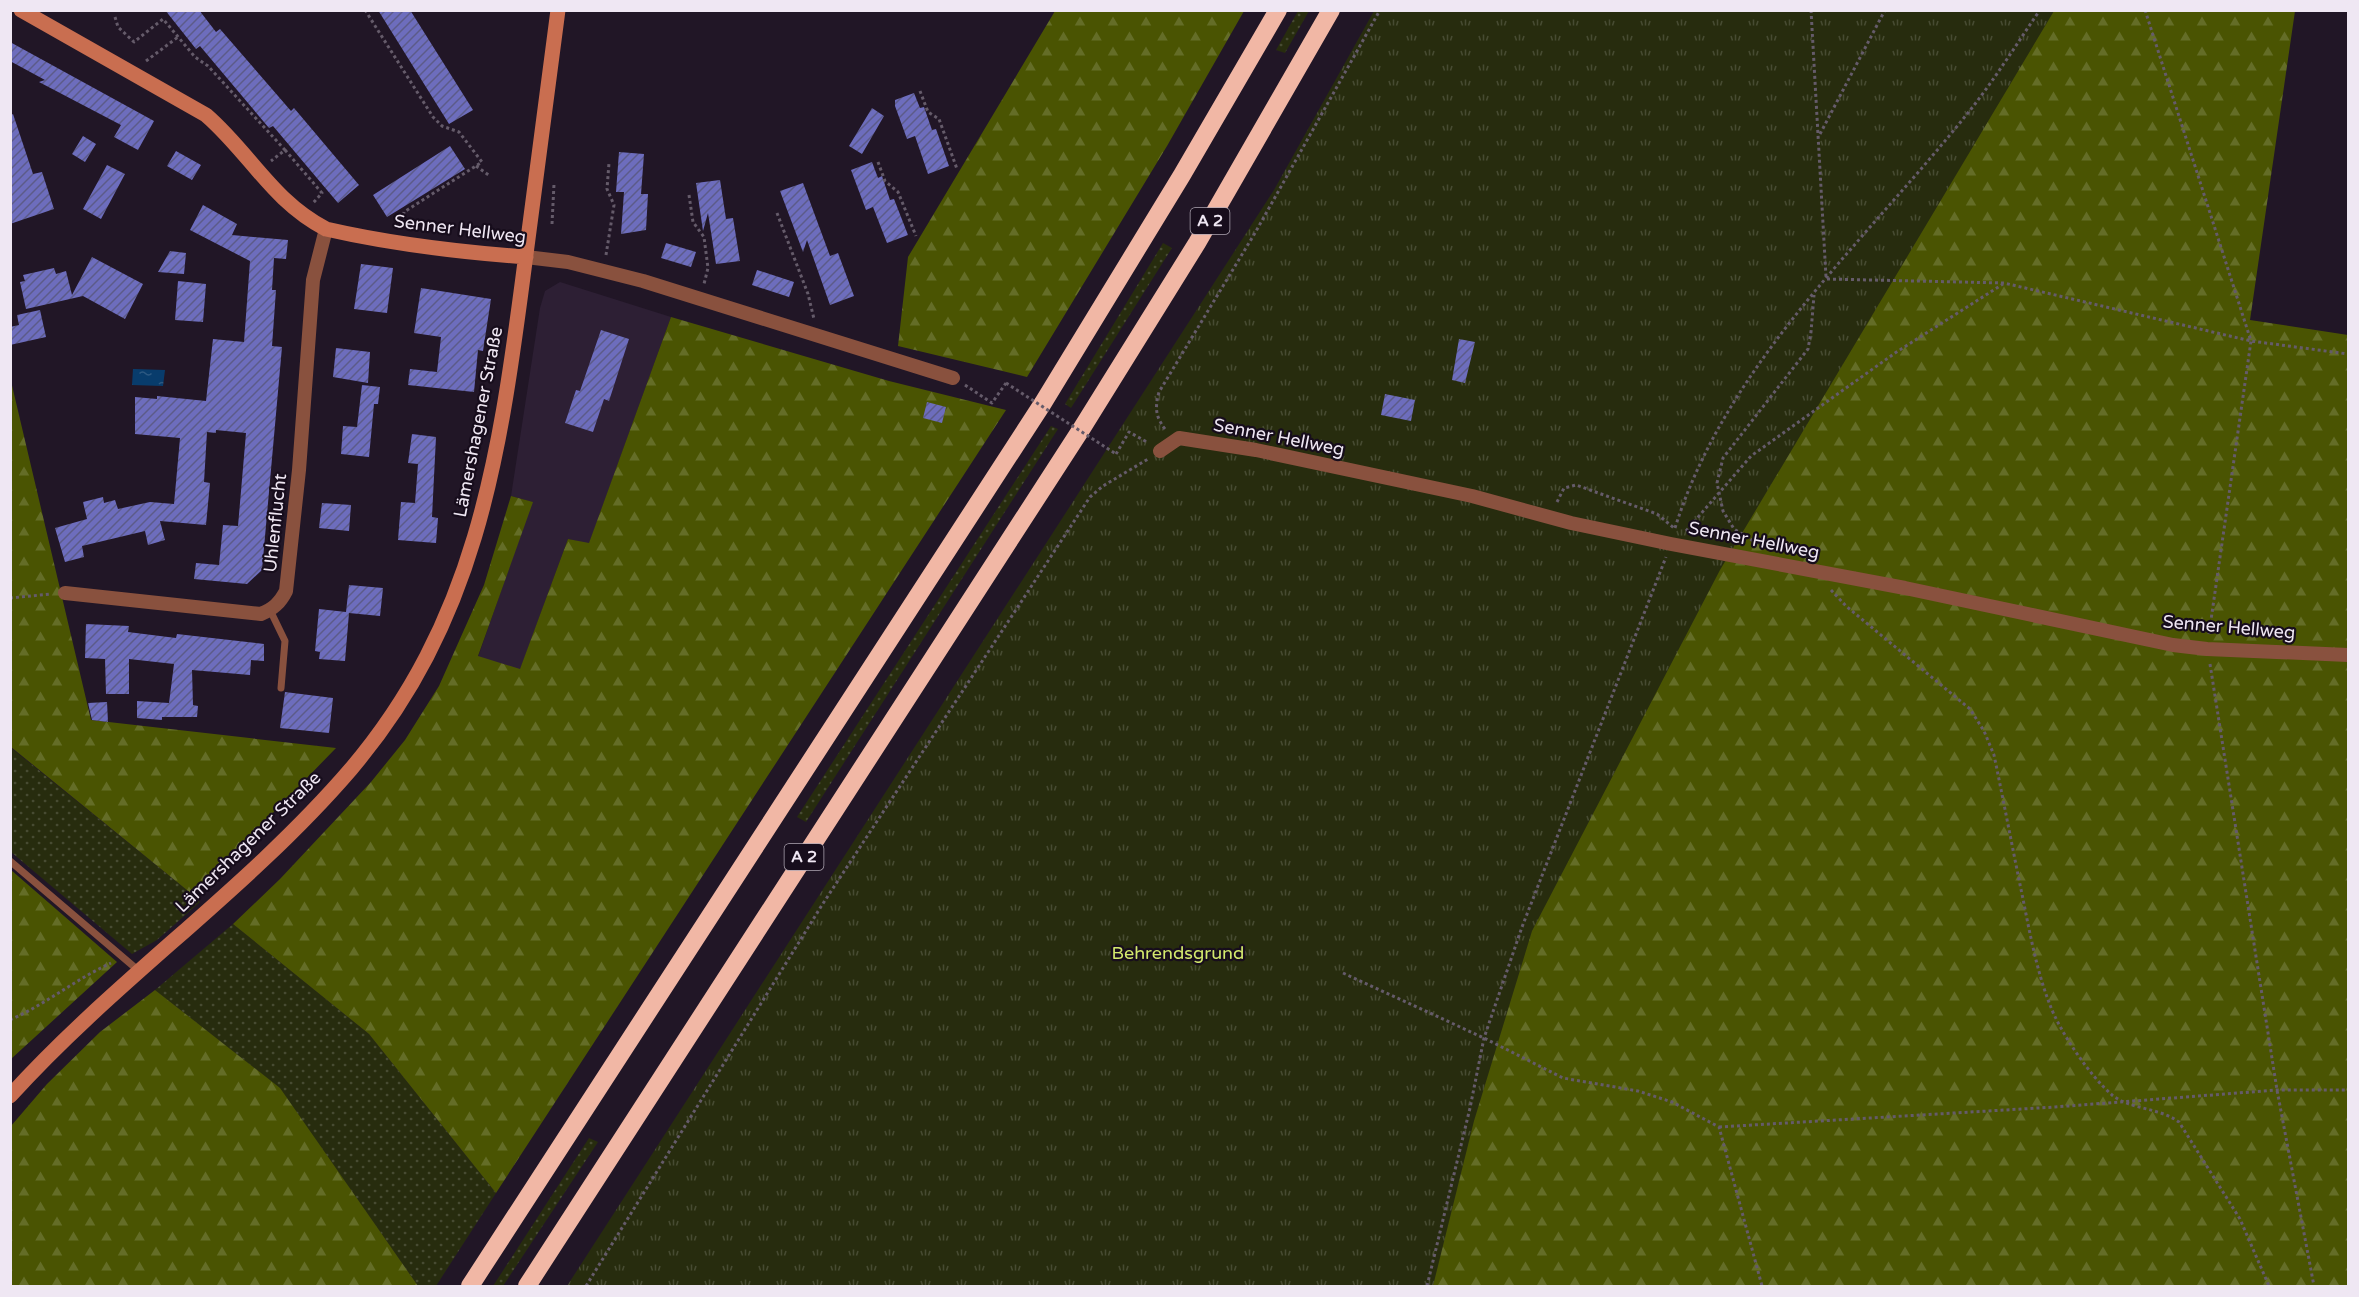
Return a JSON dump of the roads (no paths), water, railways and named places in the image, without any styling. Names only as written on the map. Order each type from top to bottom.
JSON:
[{"type":"highway","name":"A 2","points":[[470,1287],[1042,403],[1182,175],[1278,10]]},
{"type":"highway","name":"A 2","points":[[527,1287],[1082,428],[1202,234],[1331,10]]},
{"type":"main road","name":"Senner Hellweg","points":[[21,10],[206,115],[231,138],[287,204],[326,229],[442,249],[526,256]]},
{"type":"main road","name":"Lämershagener Straße","points":[[10,1096],[88,1017],[286,838],[329,793],[392,716],[426,661],[460,584],[482,517],[501,428],[558,10]]},
{"type":"street","name":"Uhlenflucht","points":[[270,610],[277,605],[286,591],[314,280],[326,229]]},
{"type":"street","name":"Senner Hellweg","points":[[526,256],[568,262],[604,271],[953,378]]},
{"type":"street","name":"Senner Hellweg","points":[[1158,448],[1179,438],[1256,450],[1461,494],[1552,518],[1671,544],[1917,590],[2173,645],[2207,649],[2349,655]]},
{"type":"street","points":[[65,593],[261,614],[270,610]]},
{"type":"lane","points":[[270,610],[285,641],[281,688]]},
{"type":"lane","points":[[10,861],[139,970]]},
{"type":"water","points":[[133,369],[165,370],[163,386],[132,385]]},
{"type":"park label","name":"Behrendsgrund","points":[[1178,953]]}]
